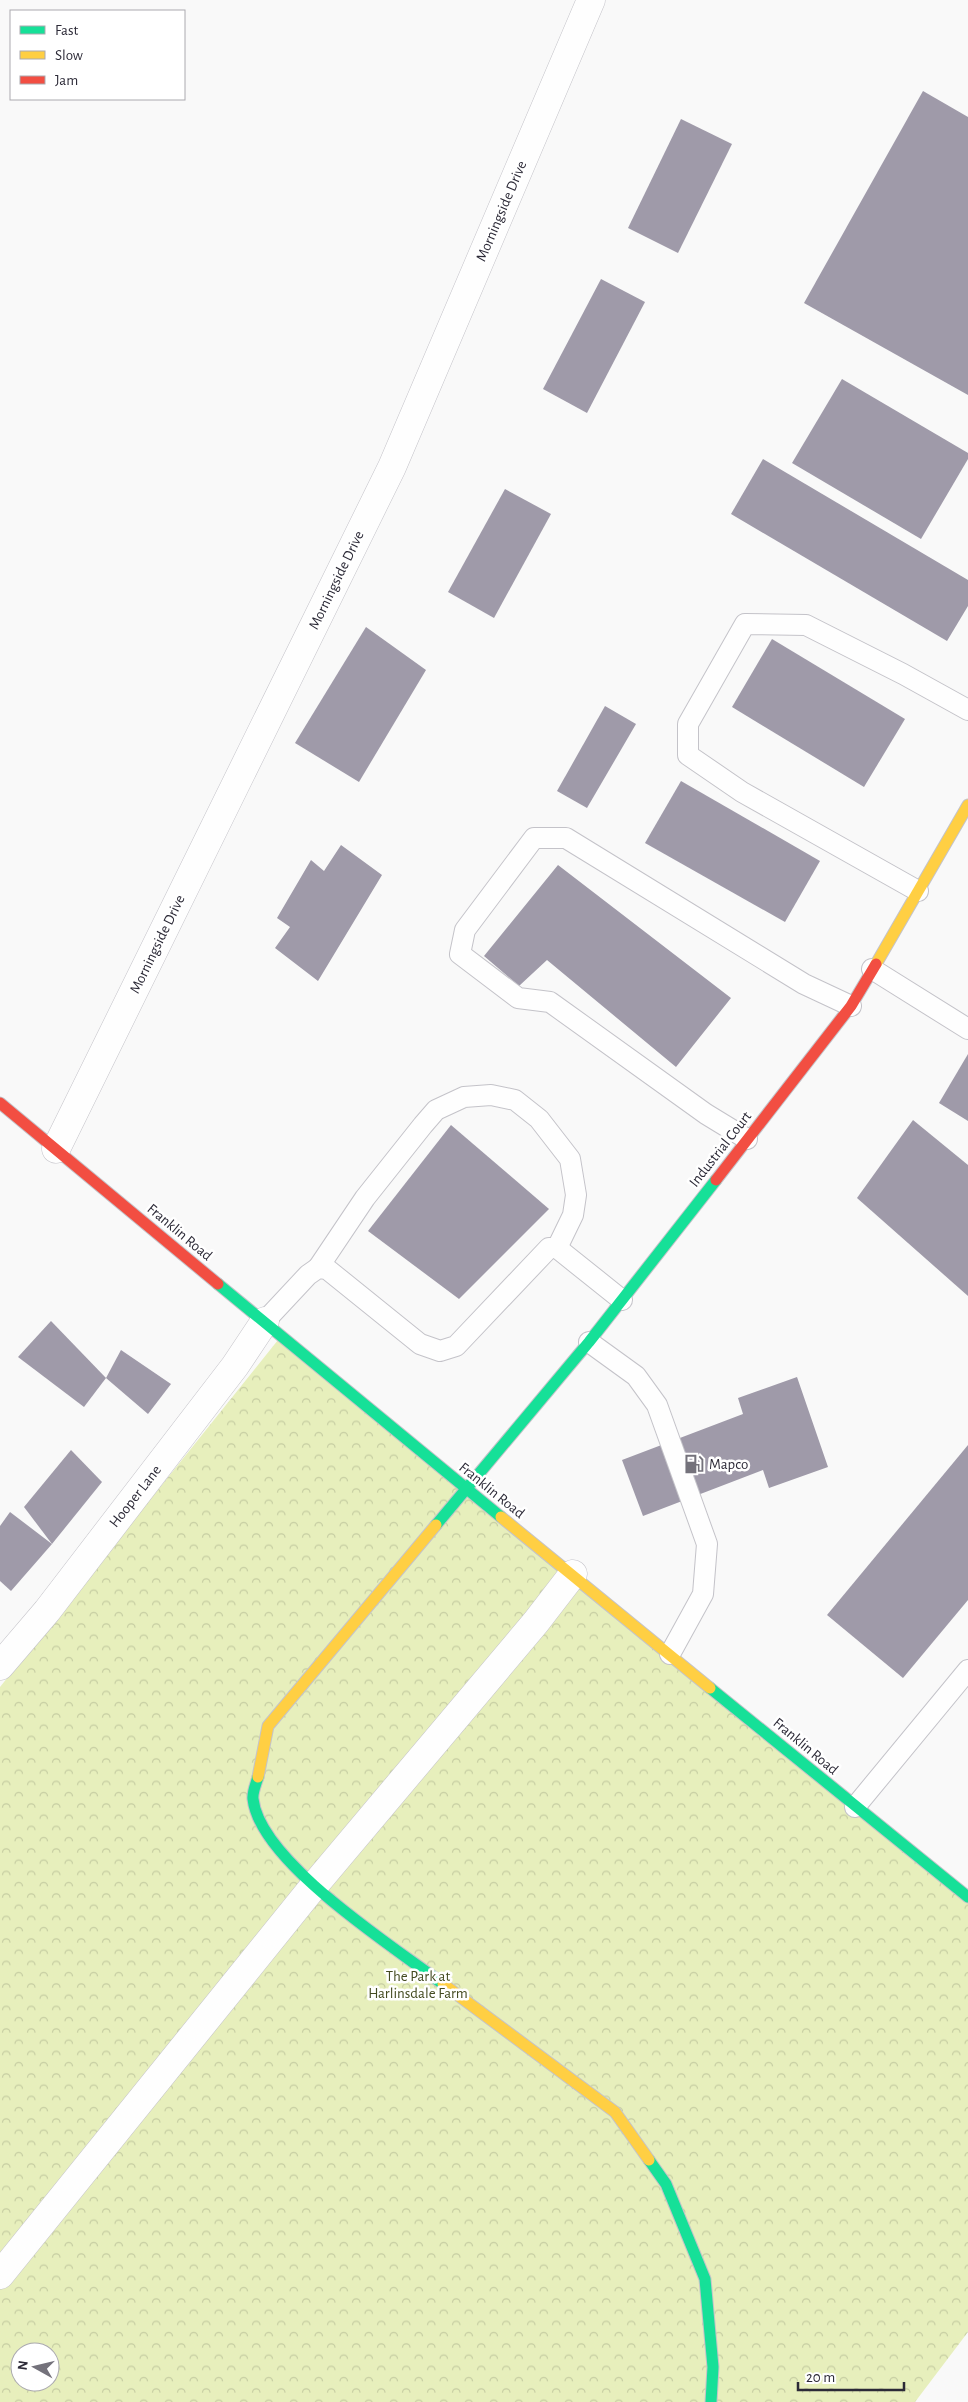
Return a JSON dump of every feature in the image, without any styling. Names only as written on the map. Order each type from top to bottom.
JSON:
[{"type":"street","name":"Morningside Drive","points":[[56,1149],[392,466],[591,0]]},
{"type":"street","name":"Industrial Court","points":[[711,2402],[713,2367],[705,2279],[666,2184],[615,2112],[313,1887],[266,1835],[253,1799],[268,1726],[589,1342],[851,1006],[968,805]]},
{"type":"street","name":"Franklin Road","points":[[0,1103],[265,1321],[465,1489],[573,1574],[855,1807],[968,1896]]},
{"type":"street","name":"Hooper Lane","points":[[0,1666],[59,1595],[235,1366],[265,1321]]},
{"type":"street","points":[[0,2275],[313,1887],[536,1622],[573,1574]]},
{"type":"lane","points":[[918,891],[742,792],[688,755],[688,724],[745,624],[806,625],[903,674],[968,710]]},
{"type":"lane","points":[[747,1139],[706,1114],[550,1002],[518,998],[460,954],[464,930],[534,838],[566,838],[804,984],[851,1006]]},
{"type":"lane","points":[[872,969],[968,1029]]},
{"type":"lane","points":[[265,1321],[308,1275],[318,1268],[365,1198],[436,1110],[464,1097],[491,1095],[515,1100],[538,1120],[570,1159],[576,1195],[573,1215],[557,1248]]},
{"type":"lane","points":[[318,1268],[327,1269],[420,1344],[440,1351],[456,1346],[549,1248],[557,1248],[622,1300]]},
{"type":"lane","points":[[589,1342],[636,1376],[657,1405],[708,1544],[703,1594],[670,1654]]},
{"type":"lane","points":[[855,1807],[968,1670]]},
{"type":"green space","name":"The Park at Harlinsdale Farm","points":[[282,1335],[968,1893],[968,2332],[915,2402],[0,2402],[0,1687]]},
{"type":"building","points":[[923,91],[968,117],[968,395],[804,303]]},
{"type":"building","points":[[681,119],[732,144],[678,253],[628,228]]},
{"type":"building","points":[[601,279],[645,302],[587,413],[543,389]]},
{"type":"building","points":[[842,379],[968,453],[968,459],[921,539],[792,463]]},
{"type":"building","points":[[763,459],[968,580],[968,606],[947,641],[731,514]]},
{"type":"building","points":[[505,489],[551,514],[494,618],[448,592]]},
{"type":"building","points":[[366,627],[426,670],[359,782],[295,743]]},
{"type":"building","points":[[772,639],[905,719],[864,787],[732,707]]},
{"type":"building","points":[[605,706],[636,724],[587,808],[557,791]]},
{"type":"building","points":[[681,781],[820,861],[785,922],[645,843]]},
{"type":"building","points":[[341,845],[382,875],[318,981],[275,948],[290,927],[277,918],[311,860],[324,871]]},
{"type":"building","points":[[558,865],[731,998],[676,1067],[547,960],[519,986],[484,956]]},
{"type":"building","points":[[968,1054],[968,1121],[939,1103]]},
{"type":"building","points":[[913,1120],[968,1165],[968,1296],[857,1198]]},
{"type":"building","points":[[451,1125],[549,1209],[459,1299],[368,1231]]},
{"type":"building","points":[[51,1321],[106,1378],[84,1407],[18,1357]]},
{"type":"building","points":[[121,1350],[171,1384],[148,1414],[106,1378]]},
{"type":"building","points":[[797,1377],[828,1467],[769,1488],[763,1470],[643,1516],[622,1460],[743,1414],[738,1398]]},
{"type":"building","points":[[968,1445],[968,1600],[903,1678],[827,1615]]},
{"type":"building","points":[[71,1450],[102,1482],[52,1544],[24,1507]]},
{"type":"building","points":[[10,1512],[52,1544],[11,1591],[0,1581],[0,1526]]},
{"type":"traffic: fast","points":[[436,1525],[589,1342],[716,1180]]},
{"type":"traffic: fast","points":[[218,1284],[501,1517]]},
{"type":"traffic: fast","points":[[710,1688],[968,1897]]},
{"type":"traffic: fast","points":[[258,1777],[253,1799],[261,1824],[279,1849],[303,1875],[332,1901],[443,1984]]},
{"type":"traffic: fast","points":[[649,2160],[666,2184],[705,2279],[713,2367],[711,2402]]},
{"type":"traffic: slow","points":[[876,964],[968,805]]},
{"type":"traffic: slow","points":[[501,1517],[710,1688]]},
{"type":"traffic: slow","points":[[258,1777],[268,1726],[436,1525]]},
{"type":"traffic: slow","points":[[443,1984],[615,2112],[649,2160]]},
{"type":"traffic: jam","points":[[716,1180],[851,1006],[876,964]]},
{"type":"traffic: jam","points":[[0,1103],[218,1284]]},
{"type":"place","name":"Mapco","points":[[694,1464]]}]
